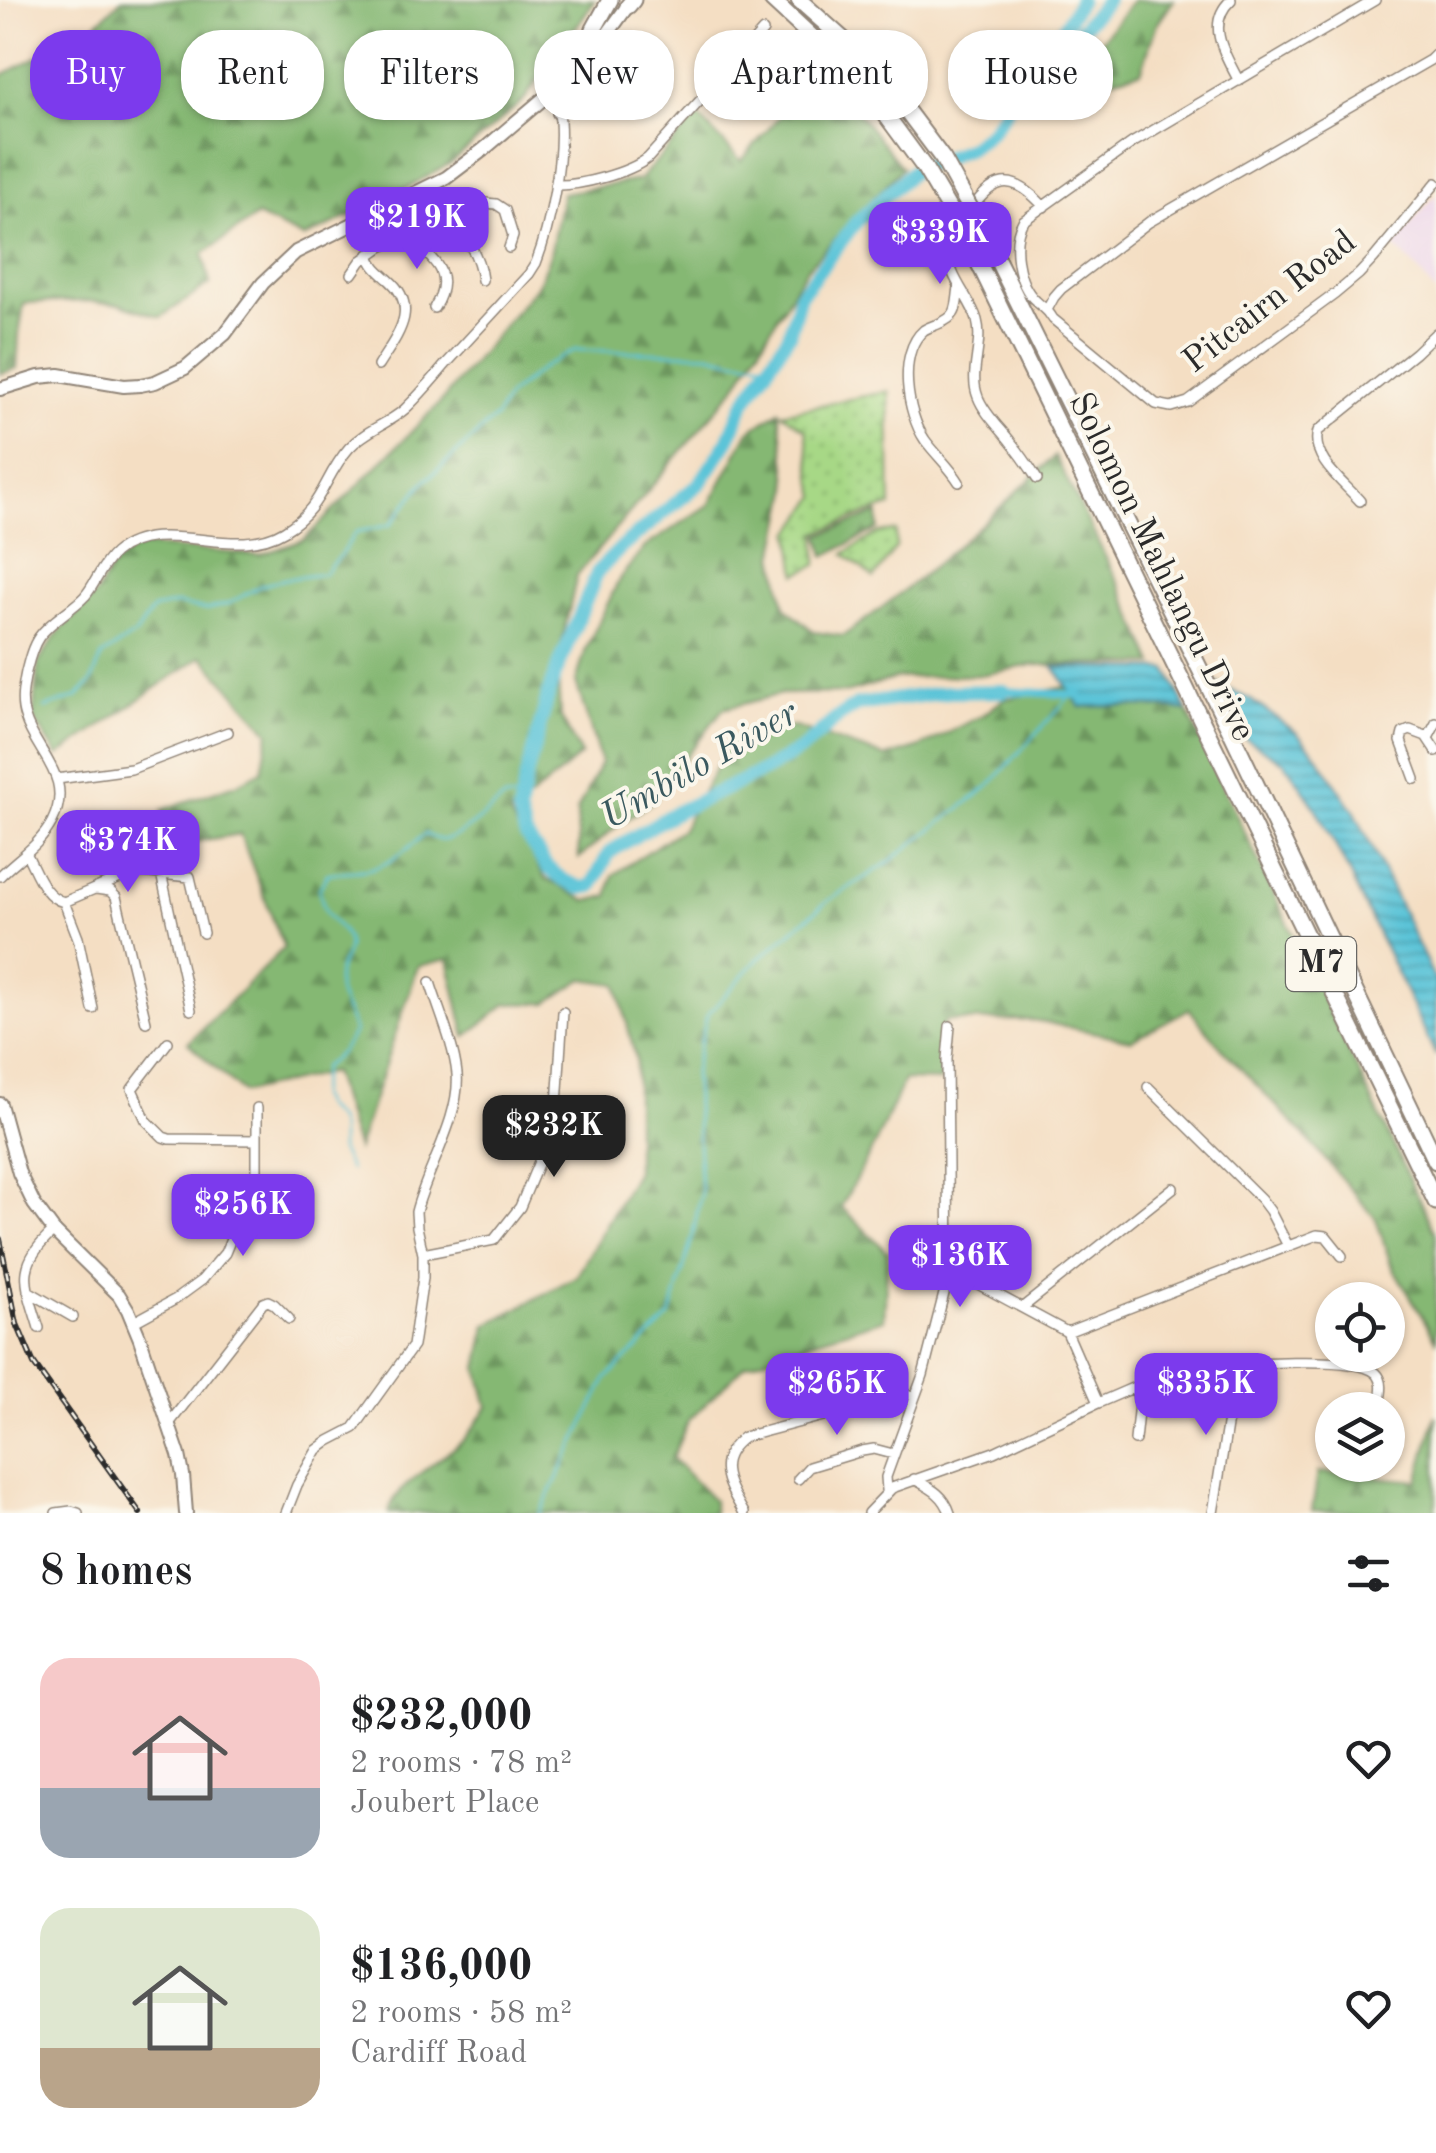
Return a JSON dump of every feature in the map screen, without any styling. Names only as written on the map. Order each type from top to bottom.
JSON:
[{"type":"highway","name":"Solomon Mahlangu Drive","points":[[772,0],[841,64],[880,107],[931,178],[969,243],[1436,1202]]},
{"type":"highway","name":"Solomon Mahlangu Drive","points":[[799,0],[844,40],[901,103],[943,159],[1231,732],[1436,1161]]},
{"type":"highway","points":[[594,29],[624,1]]},
{"type":"main road","points":[[606,30],[624,1]]},
{"type":"main road","points":[[0,390],[40,376],[58,375],[124,386],[170,376],[225,334],[264,284],[296,252],[446,178],[534,106]]},
{"type":"main road","points":[[528,111],[534,111]]},
{"type":"main road","points":[[0,1104],[22,1181],[54,1231],[119,1295],[134,1322],[183,1475],[186,1513]]},
{"type":"street","points":[[1232,0],[1221,12],[1218,30],[1239,81]]},
{"type":"street","points":[[1376,0],[1132,143],[1022,223],[1018,231],[1018,264],[1032,298],[1048,308],[1061,289],[1149,222],[1436,54]]},
{"type":"street","points":[[555,185],[570,185],[638,166],[694,107]]},
{"type":"street","points":[[0,876],[42,839],[59,800],[53,766],[23,712],[26,674],[38,638],[86,595],[106,563],[128,544],[176,537],[246,544],[273,537],[298,522],[318,502],[350,447],[403,410],[529,274],[540,252],[555,185],[559,120]]},
{"type":"street","points":[[1037,479],[979,400],[975,386],[979,330],[949,262],[950,244],[983,192],[1011,182],[1026,188],[1044,207]]},
{"type":"street","name":"Pitcairn Road","points":[[1048,308],[1053,318],[1156,404],[1181,406],[1359,274],[1436,183]]},
{"type":"street","points":[[352,274],[369,254],[480,204],[496,204],[506,210],[512,236],[510,248]]},
{"type":"street","points":[[385,208],[404,238],[432,260],[441,273],[444,290],[434,308]]},
{"type":"street","points":[[447,217],[475,250],[482,280]]},
{"type":"street","points":[[369,254],[373,266],[400,291],[404,304],[400,331],[378,366]]},
{"type":"street","points":[[959,284],[955,314],[920,334],[912,349],[907,376],[909,400],[922,433],[960,482]]},
{"type":"street","points":[[1360,500],[1316,450],[1318,431],[1436,333]]},
{"type":"street","points":[[1428,738],[1436,723]]},
{"type":"street","points":[[1415,779],[1401,742],[1405,731],[1428,738],[1436,751]]},
{"type":"street","points":[[58,780],[136,768],[228,732]]},
{"type":"street","points":[[26,853],[47,892],[64,902],[140,872],[190,877],[203,933]]},
{"type":"street","points":[[161,873],[191,1010]]},
{"type":"street","points":[[94,889],[116,897],[146,1022]]},
{"type":"street","points":[[64,902],[78,938],[93,1009]]},
{"type":"street","points":[[286,1513],[317,1450],[354,1428],[414,1346],[424,1278],[416,1218],[418,1204],[457,1084],[455,1063],[430,982]]},
{"type":"street","points":[[423,1254],[494,1240],[520,1207],[556,1122],[563,1012]]},
{"type":"street","points":[[887,1490],[886,1478],[923,1375],[949,1274],[950,1026]]},
{"type":"street","points":[[168,1042],[133,1084],[134,1096],[150,1126],[169,1139],[258,1140]]},
{"type":"street","points":[[1148,1087],[1261,1199],[1288,1246]]},
{"type":"street","points":[[134,1322],[202,1280],[225,1252],[239,1220],[258,1198],[258,1108]]},
{"type":"street","points":[[1023,1307],[1173,1188]]},
{"type":"street","points":[[40,1328],[28,1290],[26,1268],[54,1231]]},
{"type":"street","points":[[1068,1332],[1321,1235],[1331,1240],[1342,1256]]},
{"type":"street","points":[[949,1274],[962,1276],[1068,1332],[1098,1403]]},
{"type":"street","points":[[28,1290],[74,1316]]},
{"type":"street","points":[[168,1425],[262,1303],[274,1304],[290,1319]]},
{"type":"street","points":[[868,1513],[887,1490],[994,1452],[1183,1368],[1323,1362],[1369,1369],[1382,1382],[1381,1392]]},
{"type":"street","points":[[1213,1513],[1232,1394],[1232,1366]]},
{"type":"street","points":[[1135,1440],[1136,1387]]},
{"type":"street","points":[[744,1513],[726,1477],[727,1460],[744,1437],[906,1394],[914,1396]]},
{"type":"street","points":[[798,1479],[808,1466],[862,1451],[893,1454]]},
{"type":"street","points":[[914,1478],[944,1499],[950,1513]]},
{"type":"street","points":[[56,1513],[78,1513]]},
{"type":"shaded area","points":[[1436,195],[1436,293],[1393,246]]},
{"type":"green space","points":[[121,0],[595,0],[574,30],[534,30],[534,86],[514,109],[514,30],[344,30],[344,120],[501,120],[451,163],[304,238],[257,216],[203,254],[210,284],[161,317],[120,304],[24,303],[17,368],[0,374],[0,76],[30,61],[30,120],[161,120],[161,30],[90,30]]},
{"type":"green space","points":[[1133,0],[1174,0],[1156,26],[1141,72],[1113,78],[1113,30],[1110,30]]},
{"type":"green space","points":[[694,120],[702,120],[741,161],[776,120],[864,120],[902,168],[807,268],[737,385],[577,575],[557,663],[560,716],[581,755],[510,815],[545,878],[587,901],[608,896],[613,875],[682,829],[730,742],[750,730],[795,727],[886,757],[918,748],[983,715],[1004,699],[1067,687],[1080,707],[1128,704],[1187,711],[1436,1235],[1436,1340],[1391,1264],[1376,1219],[1189,1009],[1131,1040],[1033,1020],[944,1021],[941,1081],[904,1080],[841,1207],[888,1252],[884,1319],[745,1365],[688,1421],[672,1458],[713,1501],[713,1513],[389,1513],[399,1494],[462,1441],[488,1407],[478,1368],[487,1325],[577,1276],[636,1171],[636,1059],[617,984],[583,979],[547,1003],[506,1004],[466,1037],[448,959],[418,966],[357,1149],[332,1072],[243,1093],[188,1043],[284,948],[240,834],[170,846],[162,810],[262,771],[269,732],[202,656],[58,756],[33,718],[38,663],[58,633],[96,594],[117,559],[143,546],[260,555],[304,540],[440,403],[538,284],[550,255],[562,193],[639,180]]},
{"type":"green space","points":[[889,391],[891,506],[817,533],[817,565],[797,574],[791,533],[817,496],[806,430],[782,413]]},
{"type":"green space","points":[[779,411],[789,490],[775,556],[785,607],[814,632],[843,636],[871,616],[952,550],[1055,456],[1154,664],[1032,665],[981,675],[897,678],[845,693],[781,694],[723,709],[656,799],[579,858],[577,811],[601,763],[576,682],[586,649],[620,578],[645,547],[709,505],[749,431]]},
{"type":"green space","points":[[878,513],[878,529],[825,556],[820,535]]},
{"type":"green space","points":[[896,531],[896,547],[874,578],[844,554],[878,533]]},
{"type":"green space","points":[[1436,1415],[1436,1513],[1312,1511],[1316,1482],[1418,1481]]},
{"type":"water","points":[[1054,667],[1167,669],[1187,711],[1134,706],[1080,707]]},
{"type":"water","points":[[1216,683],[1251,700],[1296,732],[1316,754],[1355,812],[1436,982],[1436,1056],[1312,802],[1285,763],[1238,734]]},
{"type":"waterway","name":"Umbilo River","points":[[1004,691],[948,692],[857,705],[803,748],[672,814],[609,853],[592,886],[581,888],[563,880],[547,867],[525,834],[519,812],[551,685],[598,571],[700,483],[728,441],[743,405],[789,335],[800,295],[856,222],[914,170],[969,148],[991,131],[1080,0]]},
{"type":"waterway","points":[[1080,30],[1107,0]]},
{"type":"waterway","points":[[45,708],[77,697],[91,683],[102,656],[136,634],[153,609],[177,604],[207,610],[230,603],[260,586],[323,574],[356,532],[390,525],[422,484],[496,417],[508,396],[545,366],[575,350],[709,354],[771,363]]},
{"type":"waterway","name":"Umbilo River","points":[[1004,691],[1079,695]]},
{"type":"waterway","points":[[540,1513],[607,1378],[670,1317],[701,1193],[694,1071],[707,1015],[757,960],[829,900],[886,864],[988,787],[1071,695]]},
{"type":"waterway","points":[[350,1170],[340,1150],[337,1120],[318,1096],[323,1067],[341,1052],[354,1032],[337,982],[348,948],[347,939],[326,912],[319,890],[327,874],[384,864],[425,834],[447,839],[474,824],[504,799],[522,798]]},
{"type":"railway","points":[[0,1239],[17,1324],[34,1364],[140,1513]]}]
